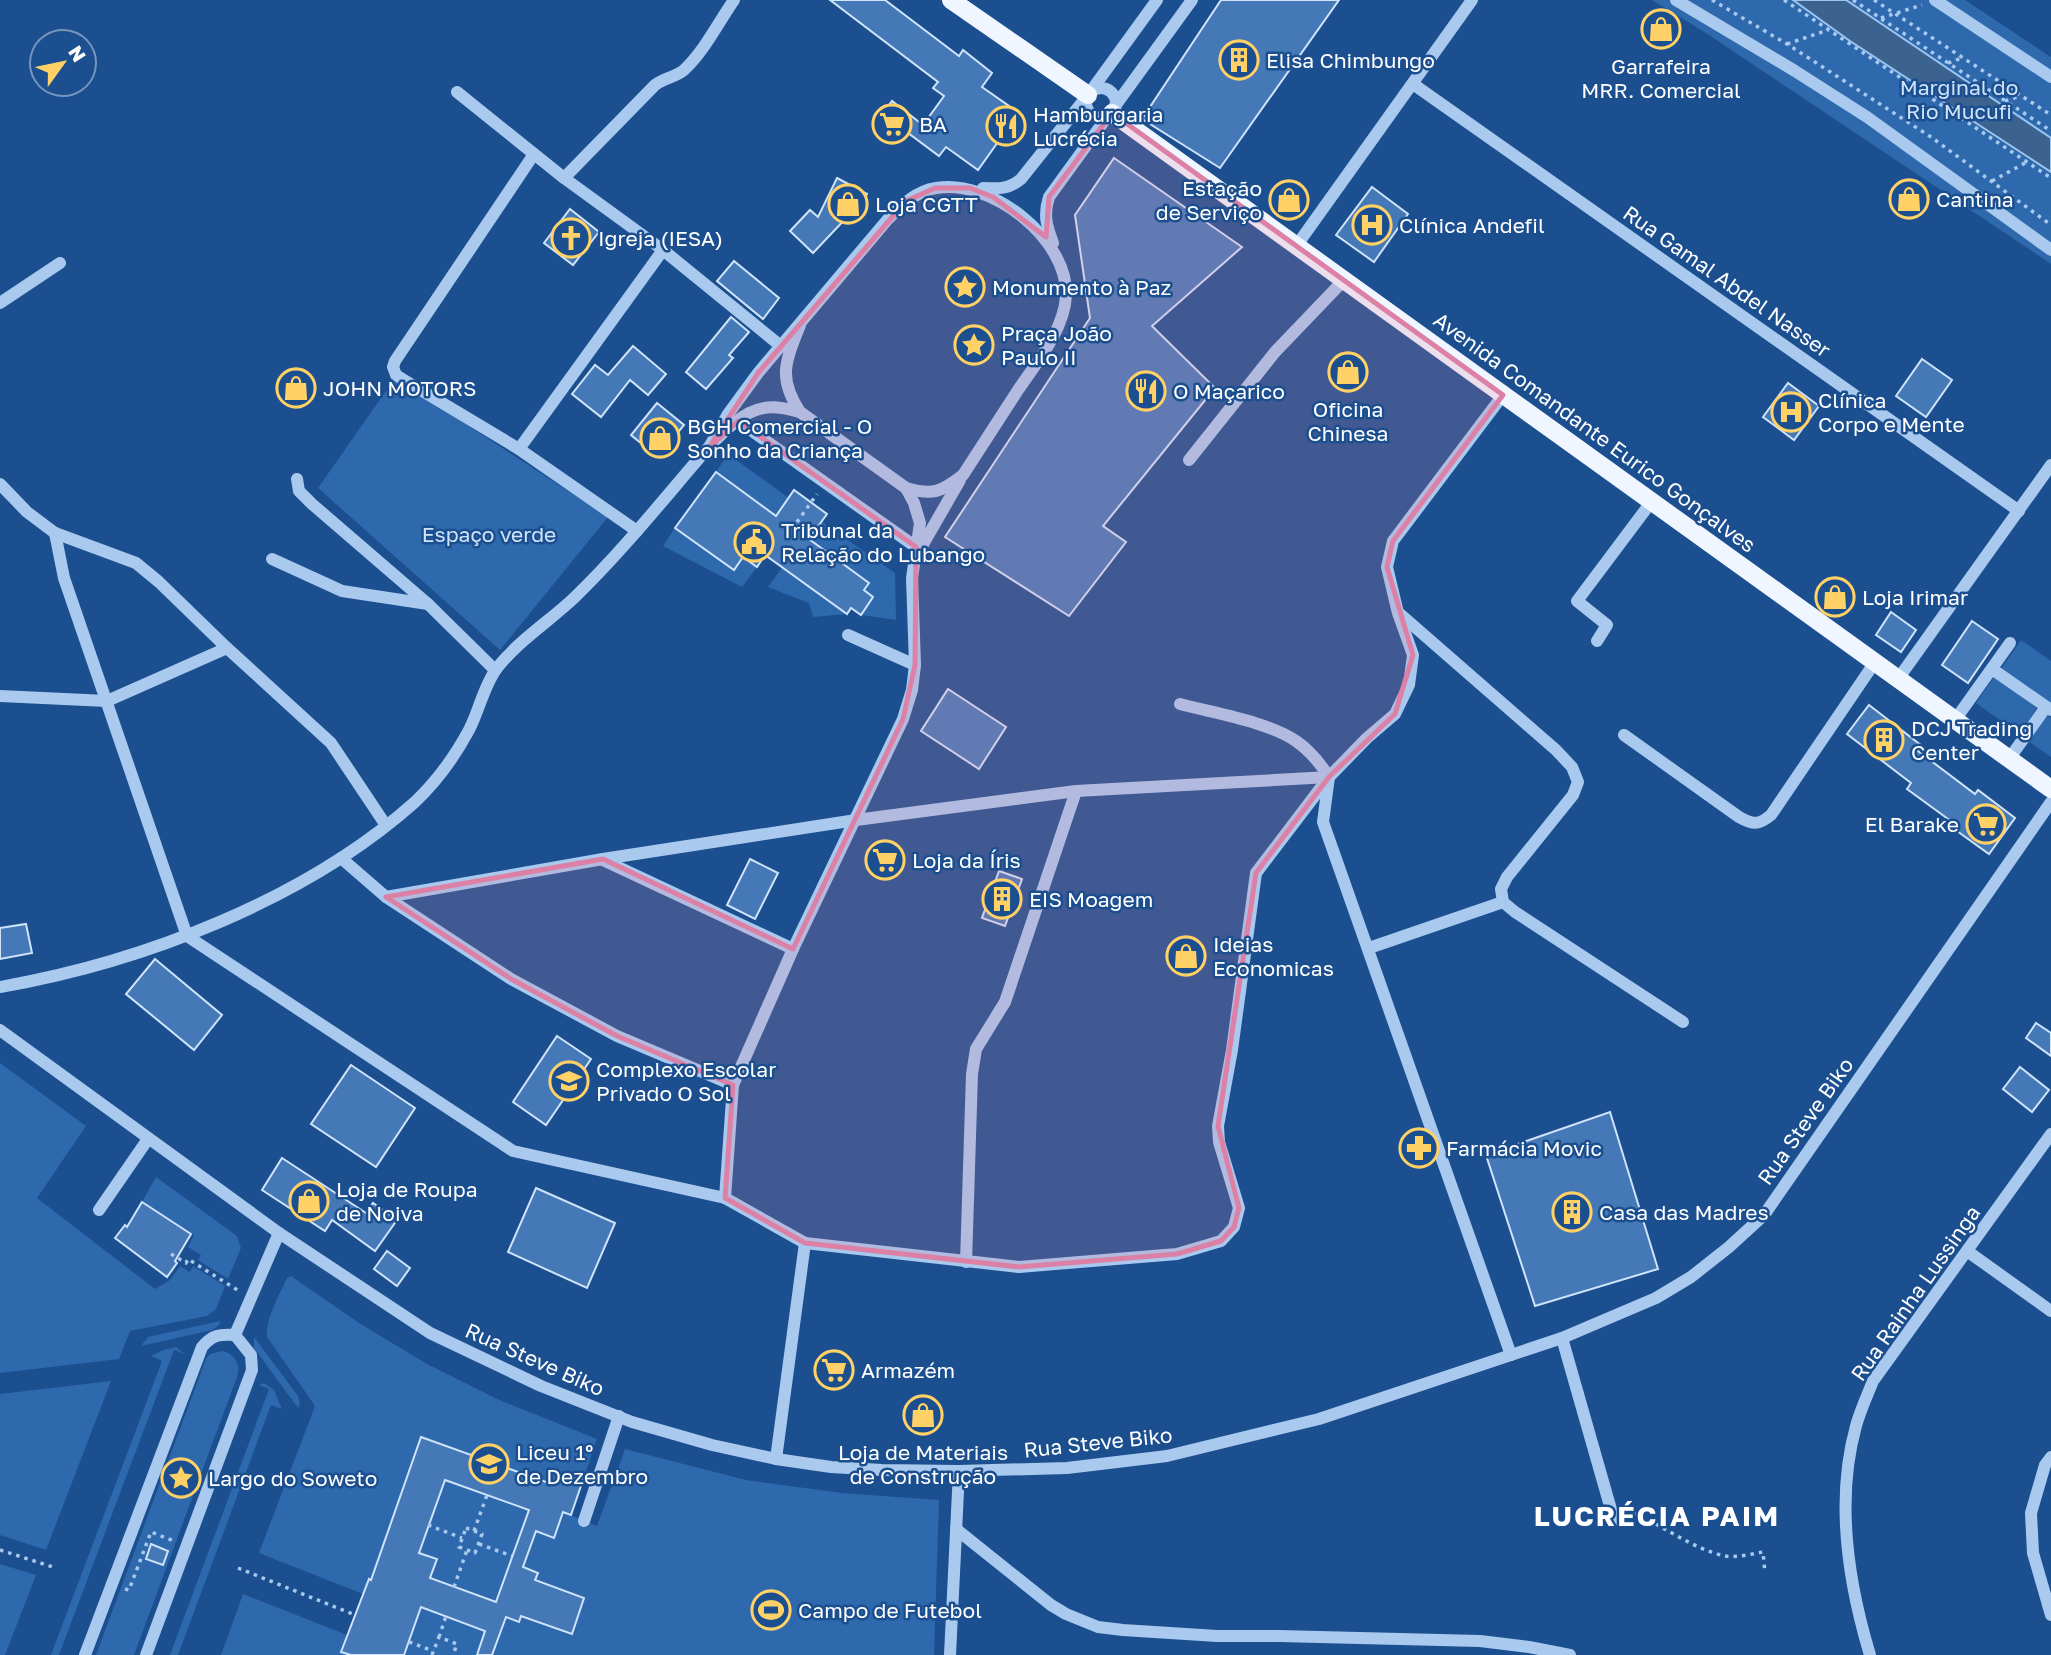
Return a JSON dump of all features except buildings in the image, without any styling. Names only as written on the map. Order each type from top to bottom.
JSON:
[{"type":"main road","points":[[951,0],[1088,95]]},
{"type":"main road","name":"Avenida Comandante Eurico Gonçalves","points":[[1112,113],[2051,789]]},
{"type":"street","points":[[564,178],[655,85],[662,79],[682,73],[698,55],[734,0]]},
{"type":"street","points":[[708,449],[727,414],[758,373],[872,237],[906,201],[935,188],[952,186],[999,189],[1012,186],[1021,179],[1088,95],[1157,0]]},
{"type":"street","points":[[916,553],[963,475],[1055,334],[1066,297],[1062,267],[1046,222],[1045,208],[1062,180],[1192,0]]},
{"type":"street","points":[[1297,245],[1472,0]]},
{"type":"street","points":[[1676,0],[1796,71],[1867,117],[2051,250]]},
{"type":"street","points":[[1928,2],[2051,77]]},
{"type":"street","name":"Rua Gamal Abdel Nasser","points":[[1413,84],[2019,510]]},
{"type":"street","points":[[1098,88],[1110,91],[1116,103],[1112,113],[1100,117],[1092,114],[1087,107],[1088,95],[1098,88]]},
{"type":"street","points":[[457,92],[564,178],[663,250],[782,347]]},
{"type":"street","points":[[534,154],[395,361],[393,368],[396,375],[519,449],[637,531]]},
{"type":"street","points":[[952,186],[970,188],[993,197],[1018,214],[1037,230],[1062,267]]},
{"type":"street","points":[[519,449],[663,250]]},
{"type":"street","points":[[0,303],[60,263]]},
{"type":"street","points":[[1189,460],[1275,352],[1344,280]]},
{"type":"street","points":[[800,325],[785,365],[791,399],[800,412],[906,488],[923,493],[935,492],[946,488],[963,475]]},
{"type":"street","points":[[55,533],[64,578],[187,936],[513,1151],[725,1198],[805,1242],[1020,1267],[1177,1254],[1221,1241],[1234,1227],[1239,1208],[1219,1142],[1218,1126],[1232,1050],[1256,873],[1329,777],[1395,714],[1409,684],[1413,655],[1398,613],[1387,567],[1393,541],[1503,395]]},
{"type":"street","points":[[0,987],[67,973],[187,936],[281,892],[341,858],[415,801],[443,770],[468,731],[495,670],[575,597],[708,449],[738,421],[760,409],[778,406],[800,412]]},
{"type":"street","points":[[738,421],[825,482],[916,553]]},
{"type":"street","points":[[1898,679],[2051,465]]},
{"type":"street","points":[[297,479],[299,491],[428,604],[495,670]]},
{"type":"street","points":[[0,484],[27,512],[55,533],[136,563],[159,582],[331,743],[385,824]]},
{"type":"street","points":[[725,1198],[733,1085],[793,949],[903,719],[912,690],[915,665],[912,578],[920,523],[906,488]]},
{"type":"street","points":[[1597,641],[1607,625],[1577,601],[1652,501]]},
{"type":"street","points":[[272,559],[342,592],[428,604]]},
{"type":"street","points":[[1398,613],[1556,750],[1572,767],[1578,782],[1573,795],[1507,877],[1501,889],[1503,902],[1683,1022]]},
{"type":"street","points":[[848,635],[915,665]]},
{"type":"street","points":[[1955,720],[2010,643]]},
{"type":"street","points":[[0,696],[107,701],[227,648]]},
{"type":"street","points":[[1624,735],[1739,817],[1751,824],[1761,823],[1771,815],[1875,662]]},
{"type":"street","points":[[1992,669],[2048,708],[2009,759]]},
{"type":"street","points":[[1180,704],[1276,730],[1302,746],[1329,777],[1322,822],[1369,948],[1511,1355]]},
{"type":"street","points":[[386,897],[603,859],[856,820],[1076,791],[1329,777]]},
{"type":"street","points":[[966,1262],[972,1074],[976,1049],[1004,1002],[1076,791]]},
{"type":"street","name":"Rua Steve Biko","points":[[0,1030],[279,1233],[430,1333],[541,1386],[619,1416],[712,1445],[776,1459],[831,1467],[882,1470],[1067,1468],[1167,1456],[1319,1419],[1562,1338],[1656,1298],[1690,1277],[1729,1247],[1763,1215],[2051,802]]},
{"type":"street","points":[[341,858],[386,897],[511,979],[617,1036],[733,1085]]},
{"type":"street","points":[[603,859],[793,949]]},
{"type":"street","points":[[1369,948],[1503,902]]},
{"type":"street","name":"Rua Rainha Lussinga","points":[[1870,1655],[1856,1610],[1845,1527],[1847,1480],[1856,1427],[1873,1381],[2051,1134]]},
{"type":"street","points":[[99,1210],[148,1139]]},
{"type":"street","points":[[235,1335],[279,1233]]},
{"type":"street","points":[[776,1459],[805,1242]]},
{"type":"street","points":[[1967,1251],[2051,1311]]},
{"type":"street","points":[[85,1655],[202,1347],[211,1337],[235,1335],[251,1355],[252,1370],[146,1655]]},
{"type":"street","points":[[1562,1338],[1614,1520]]},
{"type":"street","points":[[584,1521],[619,1416]]},
{"type":"street","points":[[2051,1457],[2045,1465],[2031,1513],[2033,1553],[2051,1615]]},
{"type":"street","points":[[950,1655],[959,1471]]},
{"type":"street","points":[[956,1530],[1051,1605],[1097,1627],[1217,1636],[1480,1641],[1570,1655]]},
{"type":"path","points":[[1784,0],[2051,178]]},
{"type":"path","points":[[1853,0],[2051,131]]},
{"type":"path","points":[[1874,0],[2051,115]]},
{"type":"path","points":[[1880,18],[1928,2]]},
{"type":"path","points":[[1787,44],[1828,30]]},
{"type":"path","points":[[1948,63],[1962,58]]},
{"type":"path","points":[[2005,101],[2020,96]]},
{"type":"path","points":[[2043,126],[2051,123]]},
{"type":"path","points":[[1992,181],[2027,162]]},
{"type":"path","points":[[792,530],[825,482]]},
{"type":"path","points":[[172,1254],[186,1263],[188,1259],[251,1299]]},
{"type":"path","points":[[474,1531],[487,1495]]},
{"type":"path","points":[[1614,1520],[1635,1513],[1723,1556],[1735,1557],[1763,1552],[1765,1573]]},
{"type":"path","points":[[428,1525],[463,1538]]},
{"type":"path","points":[[466,1528],[482,1534],[475,1553],[459,1547],[463,1538],[466,1528]]},
{"type":"path","points":[[121,1587],[129,1590],[151,1532],[176,1542]]},
{"type":"path","points":[[479,1544],[512,1556]]},
{"type":"path","points":[[0,1550],[56,1568]]},
{"type":"path","points":[[454,1587],[467,1550]]},
{"type":"path","points":[[238,1568],[355,1615]]},
{"type":"path","points":[[409,1642],[433,1653],[446,1616]]},
{"type":"path","points":[[439,1637],[457,1644],[453,1655]]},
{"type":"highlighted area","points":[[1112,113],[1503,395],[1393,541],[1387,567],[1413,655],[1395,714],[1329,777],[1256,873],[1218,1126],[1239,1208],[1234,1227],[1221,1241],[1177,1254],[1019,1267],[805,1243],[725,1198],[733,1085],[617,1036],[511,979],[386,897],[603,859],[793,949],[903,719],[915,665],[916,547],[738,421],[708,449],[758,373],[906,201],[935,188],[970,188],[993,197],[1046,237],[1049,197]]},
{"type":"green space","name":"Marginal do Rio Mucufi","points":[[1652,0],[1965,0],[2051,57],[2051,264],[1709,35]]},
{"type":"green space","name":"Espaço verde","points":[[395,378],[608,517],[500,650],[318,488]]},
{"type":"green space","points":[[728,454],[789,498],[776,516],[716,472]]},
{"type":"green space","points":[[822,522],[895,573],[896,620],[861,615],[873,597],[864,590],[869,582],[809,539]]},
{"type":"green space","points":[[675,528],[733,570],[752,545],[756,548],[747,561],[757,567],[742,587],[663,546]]},
{"type":"green space","points":[[782,568],[847,614],[813,617],[809,603],[768,587]]},
{"type":"green space","points":[[2021,640],[2051,661],[2051,705],[2001,669]]},
{"type":"green space","points":[[1994,677],[2037,708],[2019,734],[1976,703]]},
{"type":"green space","points":[[2047,715],[2051,718],[2051,757],[2028,741]]},
{"type":"green space","points":[[0,1063],[86,1126],[37,1198],[155,1289],[170,1280],[180,1266],[190,1272],[193,1266],[225,1286],[216,1309],[207,1316],[130,1331],[119,1359],[0,1373]]},
{"type":"green space","points":[[156,1177],[237,1236],[241,1248],[228,1279],[198,1260],[201,1255],[188,1247],[194,1235],[142,1202]]},
{"type":"green space","points":[[291,1276],[359,1323],[427,1364],[497,1399],[597,1439],[584,1477],[546,1482],[421,1437],[378,1558],[382,1584],[369,1580],[363,1594],[259,1553],[315,1406],[267,1337],[268,1322],[287,1278]]},
{"type":"green space","points":[[220,1321],[212,1330],[141,1346],[148,1337]]},
{"type":"green space","points":[[254,1337],[298,1396],[298,1408],[254,1348]]},
{"type":"green space","points":[[176,1347],[184,1354],[174,1350],[59,1655],[51,1655],[162,1361],[151,1356]]},
{"type":"green space","points":[[222,1351],[236,1360],[237,1377],[134,1655],[96,1655],[206,1359],[210,1354]]},
{"type":"green space","points":[[111,1381],[46,1550],[0,1535],[0,1394]]},
{"type":"green space","points":[[264,1383],[274,1390],[282,1409],[271,1405],[178,1655],[170,1655],[269,1389],[259,1385]]},
{"type":"green space","points":[[625,1449],[746,1480],[842,1493],[939,1500],[934,1655],[492,1655],[506,1617],[519,1622],[521,1616],[572,1634],[535,1580],[538,1573],[523,1567],[536,1531],[554,1537],[563,1512],[597,1526]]},
{"type":"green space","points":[[445,1480],[529,1510],[496,1602],[430,1578],[437,1559],[419,1553]]},
{"type":"green space","points":[[0,1564],[36,1575],[5,1655],[0,1655]]},
{"type":"green space","points":[[243,1594],[347,1635],[341,1652],[351,1655],[221,1655]]},
{"type":"green space","points":[[421,1607],[485,1631],[477,1655],[404,1655]]},
{"type":"shaded area","points":[[1793,0],[1846,0],[2051,138],[2051,172],[1850,41]]},
{"type":"place","name":"Garrafeira MRR. Comercial","points":[[1661,29]]},
{"type":"place","name":"Elisa Chimbungo","points":[[1239,60]]},
{"type":"place","name":"BA","points":[[892,124]]},
{"type":"place","name":"Hamburgaria Lucrécia","points":[[1006,126]]},
{"type":"place","name":"Cantina","points":[[1909,199]]},
{"type":"place","name":"Estação de Serviço","points":[[1289,200]]},
{"type":"place","name":"Loja CGTT","points":[[848,204]]},
{"type":"place","name":"Clínica Andefil","points":[[1372,225]]},
{"type":"place","name":"Igreja (IESA)","points":[[571,238]]},
{"type":"place","name":"Monumento à Paz","points":[[965,287]]},
{"type":"place","name":"Praça João Paulo II","points":[[974,345]]},
{"type":"place","name":"Oficina Chinesa","points":[[1348,372]]},
{"type":"place","name":"JOHN MOTORS","points":[[296,388]]},
{"type":"place","name":"O Maçarico","points":[[1146,391]]},
{"type":"place","name":"Clínica Corpo e Mente","points":[[1791,412]]},
{"type":"place","name":"BGH Comercial - O Sonho da Criança","points":[[660,438]]},
{"type":"place","name":"Tribunal da Relação do Lubango","points":[[754,542]]},
{"type":"place","name":"Loja Irimar","points":[[1835,597]]},
{"type":"place","name":"DCJ Trading Center","points":[[1884,740]]},
{"type":"place","name":"El Barake","points":[[1986,824]]},
{"type":"place","name":"Loja da Íris","points":[[885,860]]},
{"type":"place","name":"EIS Moagem","points":[[1002,899]]},
{"type":"place","name":"Ideias Economicas","points":[[1186,956]]},
{"type":"place","name":"Complexo Escolar Privado O Sol","points":[[569,1081]]},
{"type":"place","name":"Farmácia Movic","points":[[1419,1148]]},
{"type":"place","name":"Loja de Roupa de Noiva","points":[[309,1201]]},
{"type":"place","name":"Casa das Madres","points":[[1572,1212]]},
{"type":"place","name":"Armazém","points":[[834,1370]]},
{"type":"place","name":"Loja de Materiais de Construção","points":[[923,1415]]},
{"type":"place","name":"Liceu 1º de Dezembro","points":[[489,1464]]},
{"type":"place","name":"Largo do Soweto","points":[[181,1478]]},
{"type":"place","name":"Campo de Futebol","points":[[771,1610]]},
{"type":"district","name":"LUCRÉCIA PAIM","points":[[1657,1515]]}]
